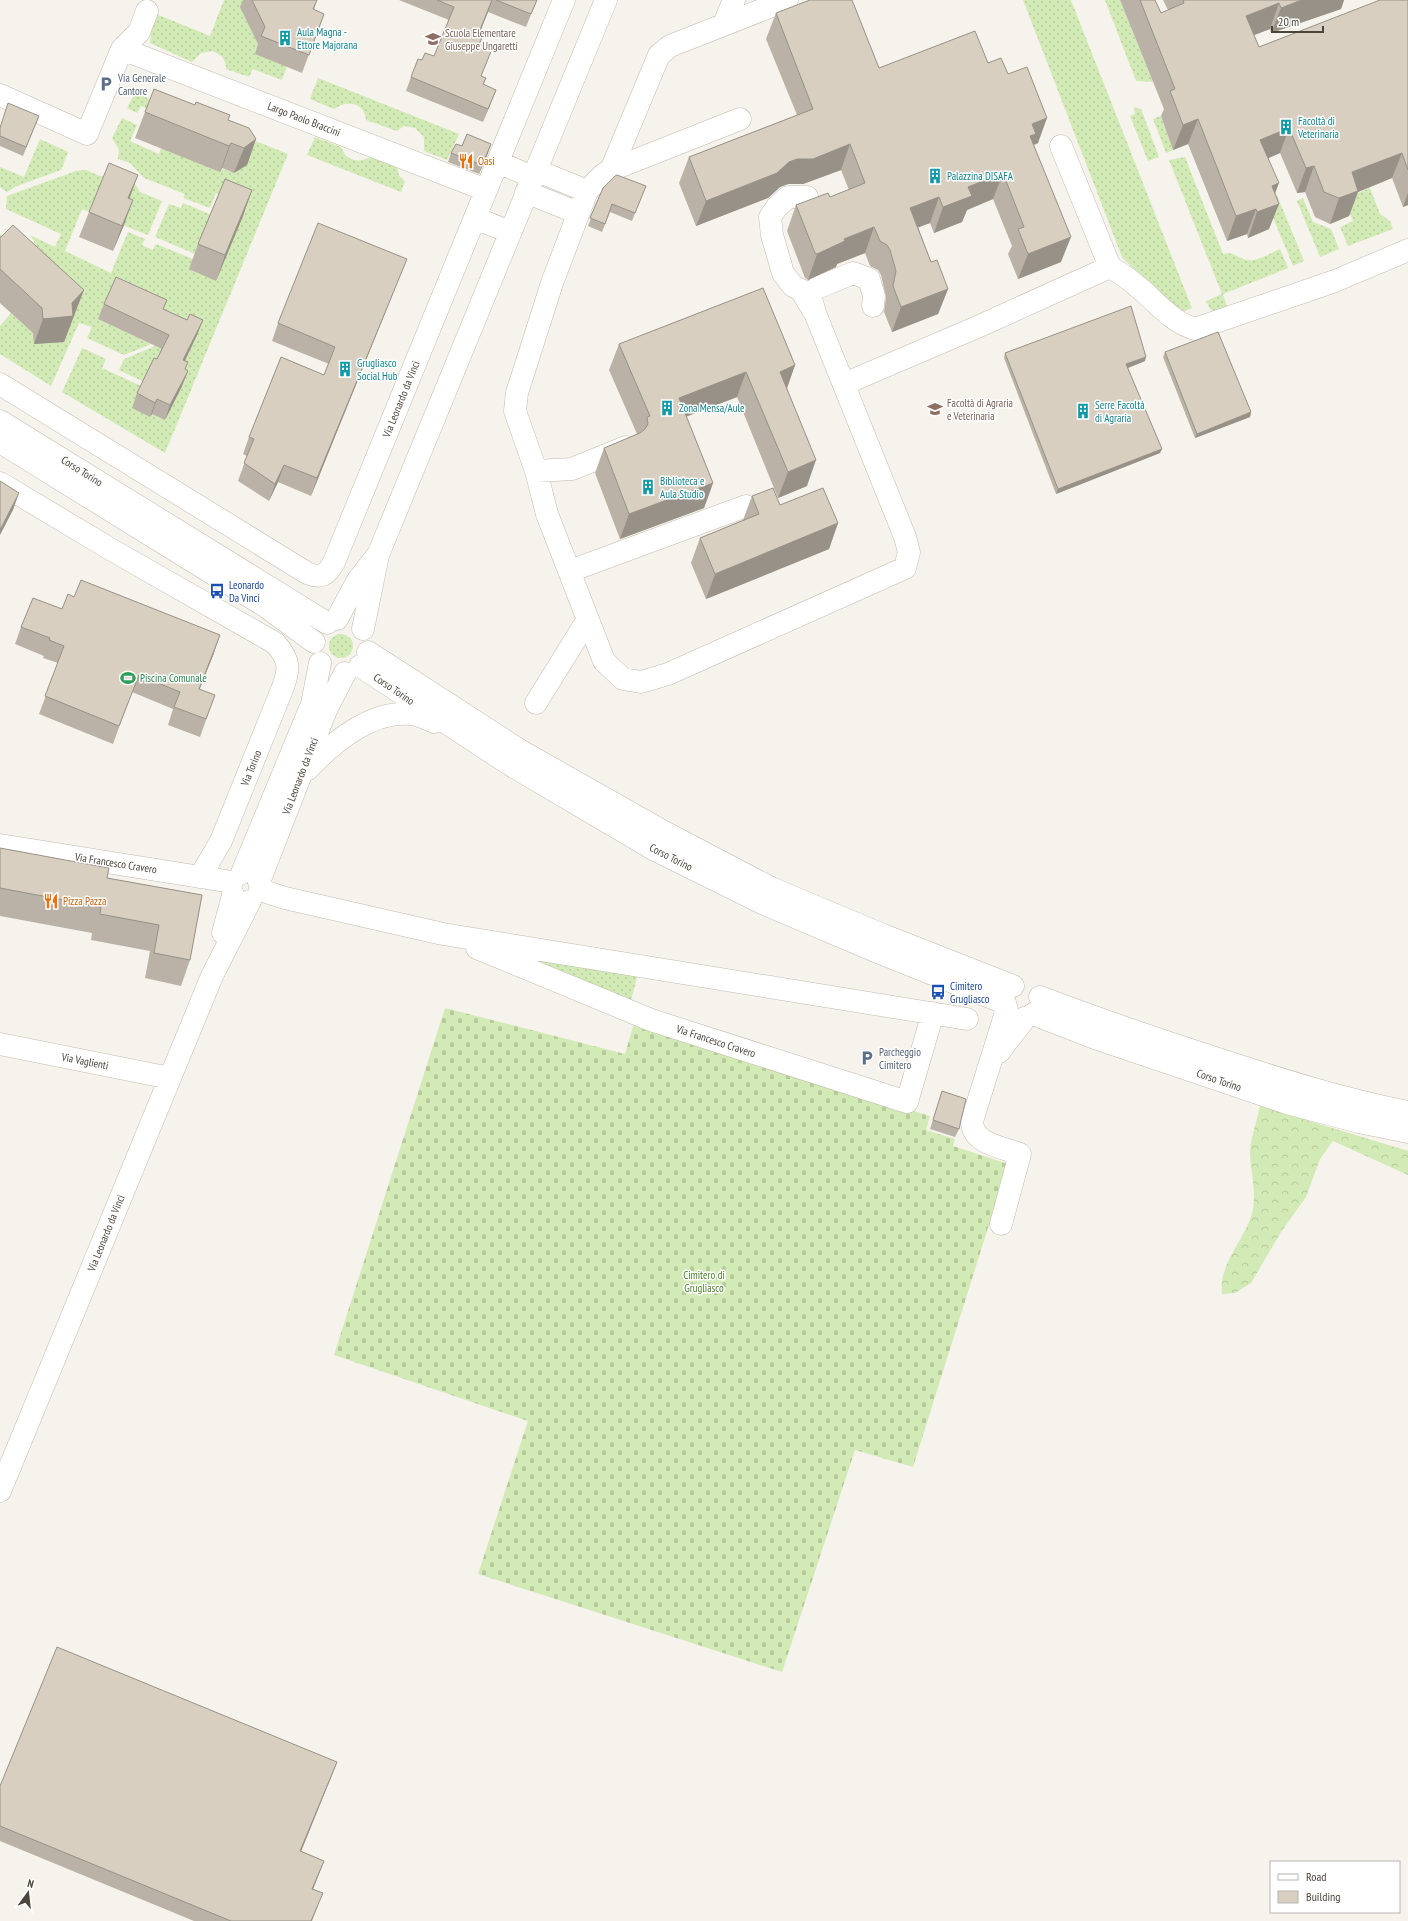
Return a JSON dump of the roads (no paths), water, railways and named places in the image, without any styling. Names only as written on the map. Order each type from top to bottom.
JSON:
[{"type":"street","points":[[510,232],[475,218],[564,0]]},
{"type":"street","points":[[358,663],[369,643],[363,629],[378,555],[606,0]]},
{"type":"street","points":[[724,24],[734,0]]},
{"type":"street","points":[[611,170],[659,55],[670,46],[787,0]]},
{"type":"street","points":[[0,94],[88,134],[122,49],[139,32],[147,11]]},
{"type":"street","name":"Largo Paolo Braccini","points":[[122,49],[486,190]]},
{"type":"street","points":[[740,119],[611,170],[604,174],[587,191],[552,283],[517,393],[515,411],[536,471],[547,514],[604,661],[623,680],[641,682],[668,674],[905,568],[909,552],[905,537],[815,313],[810,295],[817,288],[853,273],[869,279],[874,296],[873,306]]},
{"type":"street","points":[[1061,146],[1110,267],[1138,287],[1159,307],[1183,325],[1195,329],[1335,281],[1408,250]]},
{"type":"street","points":[[498,162],[531,180],[578,214]]},
{"type":"street","points":[[531,180],[587,191]]},
{"type":"street","points":[[807,197],[788,197],[770,216],[772,235],[784,273],[793,286],[802,290],[815,313]]},
{"type":"street","name":"Via Leonardo da Vinci","points":[[137,469],[307,574],[322,576],[328,573],[334,562],[475,218]]},
{"type":"street","points":[[844,384],[975,328],[1110,267]]},
{"type":"street","points":[[0,384],[137,469],[160,530],[112,550],[0,483]]},
{"type":"street","name":"Corso Torino","points":[[0,421],[160,530],[265,606],[317,653],[328,669],[335,672],[358,663],[521,751],[666,833],[757,880],[883,935],[1021,1004],[1095,1038],[1287,1103],[1359,1122],[1408,1132]]},
{"type":"street","name":"Corso Torino","points":[[0,442],[160,530],[332,621],[351,620],[363,629]]},
{"type":"street","points":[[536,471],[572,469],[626,447]]},
{"type":"street","points":[[570,571],[746,506]]},
{"type":"street","name":"Via Torino","points":[[112,550],[275,643],[285,654],[288,674],[221,841],[200,877]]},
{"type":"street","points":[[317,653],[320,628],[332,621],[358,580],[378,555]]},
{"type":"street","points":[[536,703],[588,619]]},
{"type":"street","name":"Via Leonardo da Vinci","points":[[246,887],[267,811],[312,704],[317,653]]},
{"type":"street","name":"Via Leonardo da Vinci","points":[[0,1491],[212,976],[246,887],[300,776],[326,710],[358,663]]},
{"type":"street","name":"Corso Torino","points":[[358,663],[459,733],[655,850],[755,899],[875,951],[1021,1004],[1101,1021],[1292,1083],[1363,1103],[1408,1112]]},
{"type":"street","points":[[300,776],[326,749],[365,724],[392,715],[417,715],[459,733]]},
{"type":"street","name":"Via Leonardo da Vinci","points":[[245,783],[267,811]]},
{"type":"street","name":"Via Francesco Cravero","points":[[0,845],[200,877],[443,934],[967,1018]]},
{"type":"street","name":"Via Francesco Cravero","points":[[443,934],[651,1020],[907,1102],[933,1013]]},
{"type":"street","points":[[1001,1224],[1020,1154],[986,1142],[976,1136],[972,1128],[974,1110],[990,1063],[1021,1004]]},
{"type":"street","name":"Via Vaglienti","points":[[0,1044],[170,1078]]},
{"type":"place","name":"Aula Magna - Ettore Majorana","points":[[285,38]]},
{"type":"place","name":"Scuola Elementare Giuseppe Ungaretti","points":[[433,39]]},
{"type":"place","name":"Via Generale Cantore","points":[[106,84]]},
{"type":"place","name":"Facoltà di Veterinaria","points":[[1286,127]]},
{"type":"place","name":"Oasi","points":[[466,161]]},
{"type":"place","name":"Palazzina DISAFA","points":[[935,176]]},
{"type":"place","name":"Grugliasco Social Hub","points":[[345,369]]},
{"type":"place","name":"Zona Mensa/Aule","points":[[667,408]]},
{"type":"place","name":"Facoltà di Agraria e Veterinaria","points":[[935,409]]},
{"type":"place","name":"Serre Facoltà di Agraria","points":[[1083,411]]},
{"type":"place","name":"Biblioteca e Aula Studio","points":[[648,487]]},
{"type":"place","name":"Leonardo Da Vinci","points":[[217,591]]},
{"type":"place","name":"Piscina Comunale","points":[[128,678]]},
{"type":"place","name":"Pizza Pazza","points":[[51,901]]},
{"type":"place","name":"Cimitero Grugliasco","points":[[938,992]]},
{"type":"place","name":"Parcheggio Cimitero","points":[[867,1058]]},
{"type":"park label","name":"Cimitero di Grugliasco","points":[[704,1281]]}]
